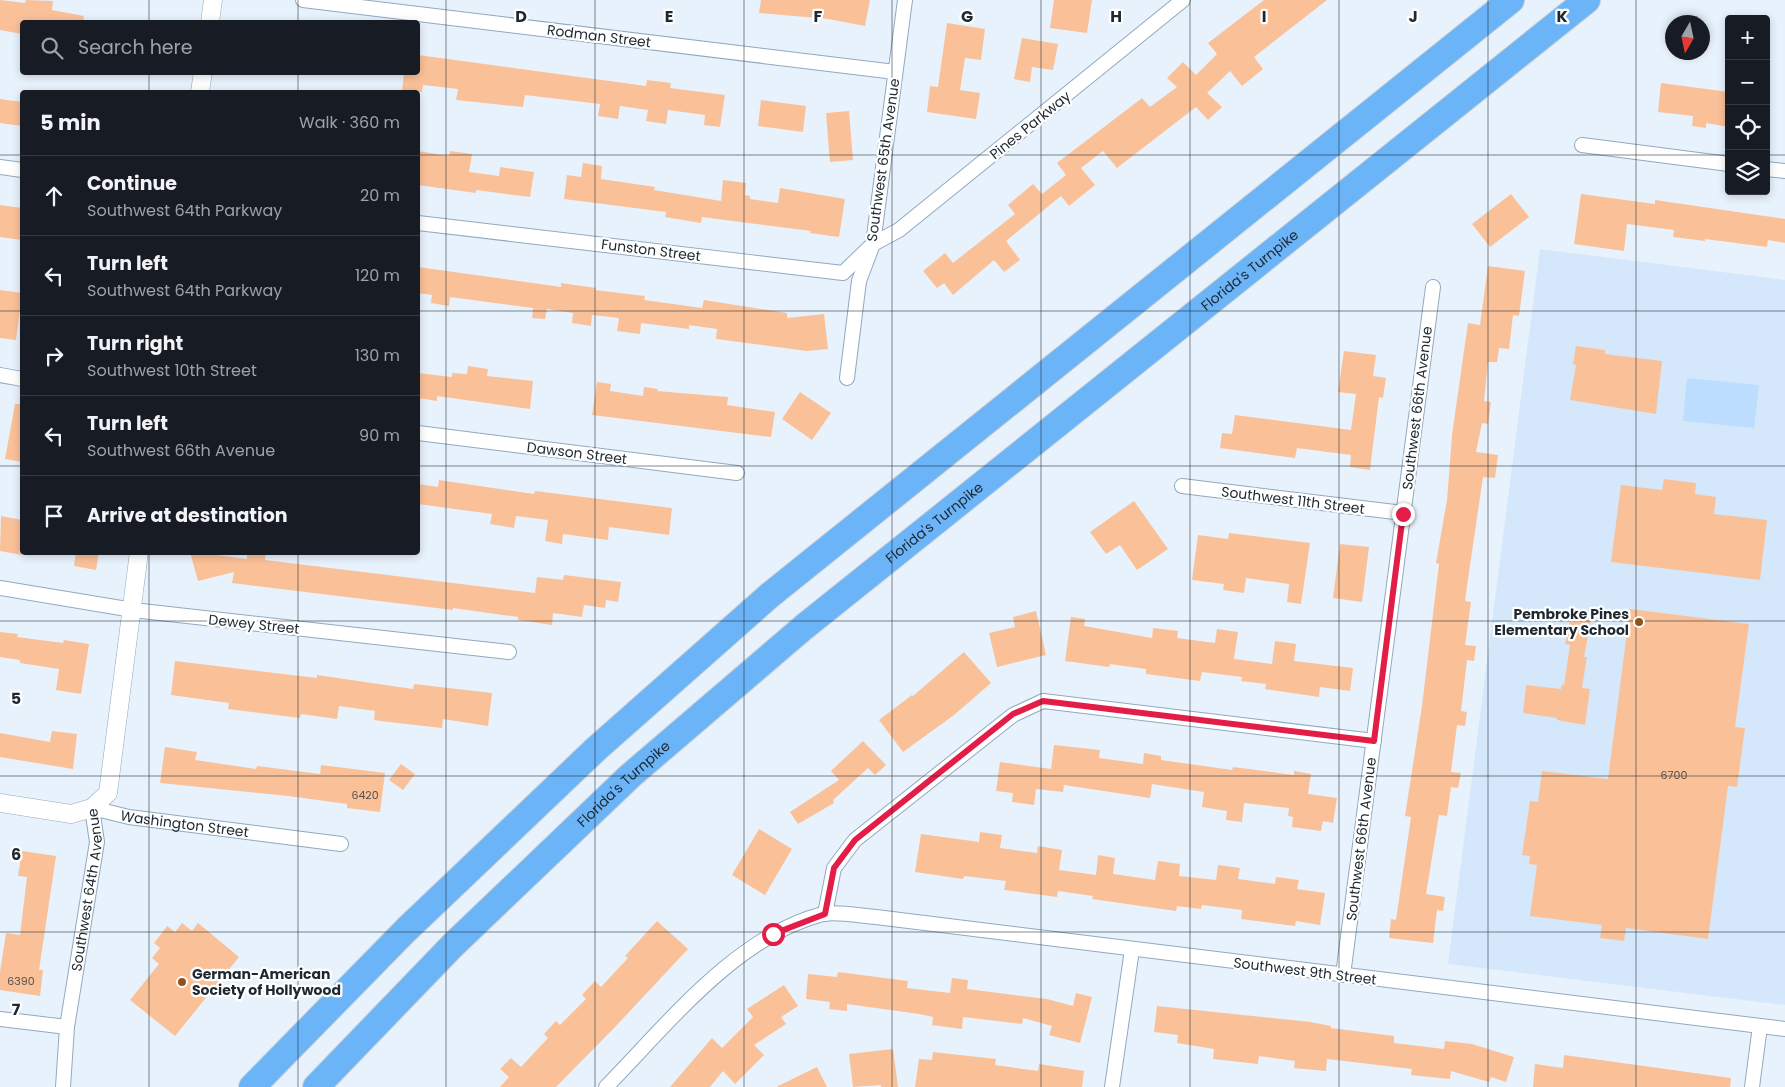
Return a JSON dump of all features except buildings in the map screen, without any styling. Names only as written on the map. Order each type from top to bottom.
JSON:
[{"type":"highway","points":[[252,1087],[406,930],[575,769],[770,595],[1511,0]]},
{"type":"highway","name":"Florida's Turnpike","points":[[316,1087],[453,945],[623,783],[758,666],[835,602],[1587,0]]},
{"type":"street","points":[[210,20],[213,0]]},
{"type":"street","name":"Rodman Street","points":[[303,0],[895,72]]},
{"type":"street","name":"Southwest 65th Avenue","points":[[847,378],[859,281],[873,244],[905,0]]},
{"type":"street","name":"Pines Parkway","points":[[873,244],[899,230],[1183,0]]},
{"type":"street","points":[[200,90],[203,75]]},
{"type":"street","points":[[1582,145],[1725,163]]},
{"type":"street","points":[[0,167],[20,170]]},
{"type":"street","points":[[1770,169],[1785,171]]},
{"type":"street","name":"Funston Street","points":[[420,223],[843,273],[873,244]]},
{"type":"street","name":"Southwest 66th Avenue","points":[[1343,975],[1433,286]]},
{"type":"street","points":[[0,375],[20,379]]},
{"type":"street","name":"Dawson Street","points":[[420,433],[737,472]]},
{"type":"street","name":"Southwest 11th Street","points":[[1182,486],[1403,514]]},
{"type":"street","name":"Southwest 64th Avenue","points":[[63,1087],[67,1027],[97,842],[92,808],[108,793],[140,555]]},
{"type":"street","name":"Dewey Street","points":[[0,588],[133,610],[509,652]]},
{"type":"street","points":[[606,1087],[720,971],[773,934],[825,914],[834,868],[855,840],[1013,714],[1043,701],[1374,741]]},
{"type":"street","name":"Washington Street","points":[[0,803],[71,814],[92,808],[129,817],[341,844]]},
{"type":"street","name":"Southwest 9th Street","points":[[825,914],[876,917],[1785,1029]]},
{"type":"street","points":[[1112,1087],[1132,950]]},
{"type":"street","points":[[0,1019],[67,1027]]},
{"type":"street","points":[[1752,1087],[1760,1026]]},
{"type":"shaded area","name":"Pembroke Pines Elementary School","points":[[1540,249],[1785,280],[1785,1005],[1448,964]]},
{"type":"shaded area","points":[[1687,378],[1759,385],[1754,428],[1683,421]]},
{"type":"place","name":"Pembroke Pines Elementary School","points":[[1639,622]]},
{"type":"place","name":"German-American Society of Hollywood","points":[[182,982]]},
{"type":"route","points":[[773,934],[825,914],[834,868],[855,840],[1013,714],[1043,701],[1374,741],[1403,514]]}]
